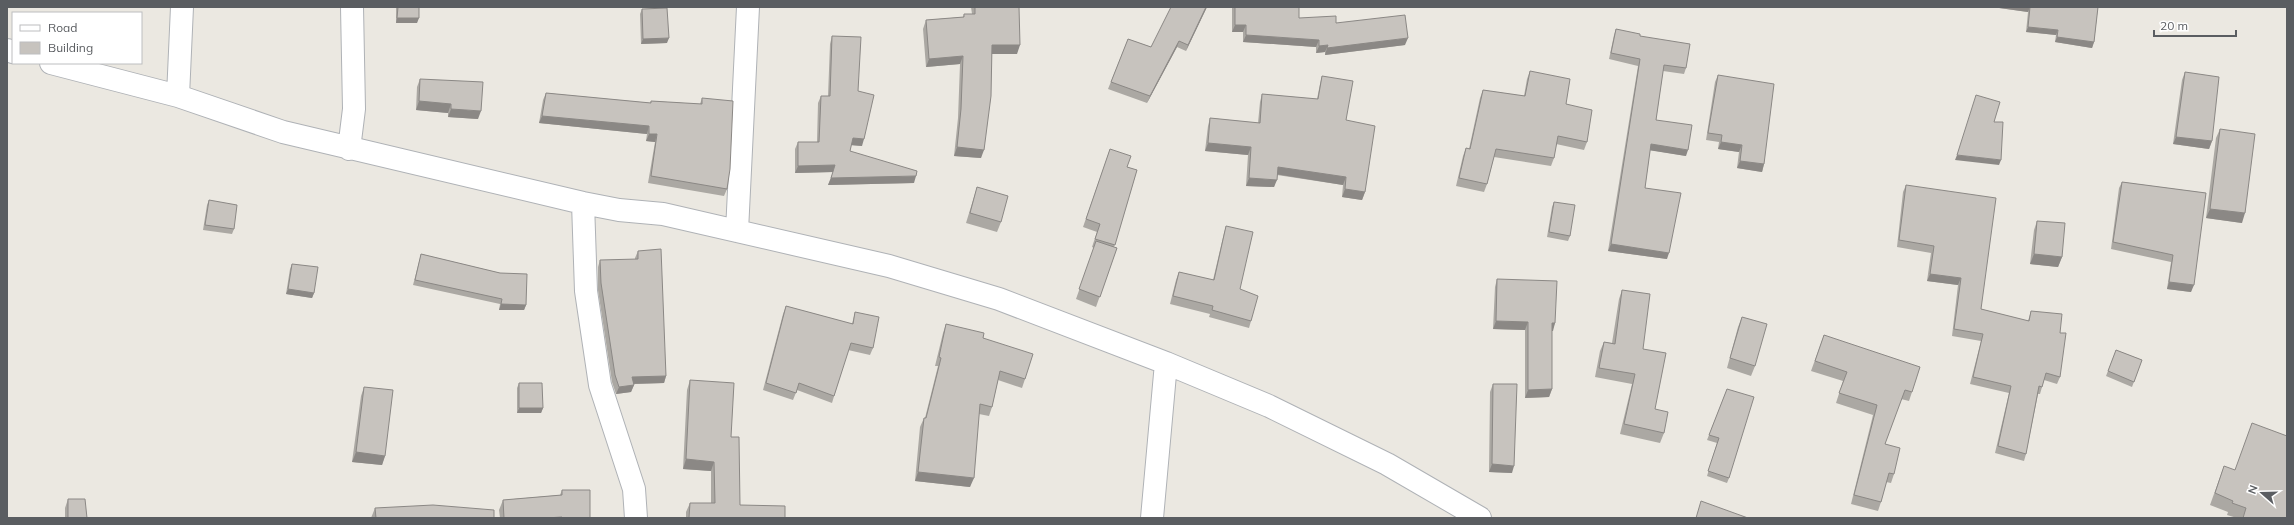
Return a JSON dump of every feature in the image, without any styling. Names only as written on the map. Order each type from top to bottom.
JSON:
[{"type":"street","points":[[178,96],[182,7]]},
{"type":"street","points":[[349,149],[354,109],[352,7]]},
{"type":"street","points":[[737,231],[748,7]]},
{"type":"street","points":[[55,64],[178,96],[283,132],[349,149],[583,203],[619,210],[663,214],[737,231],[889,266],[984,295],[1166,363],[1269,406],[1387,464],[1480,518]]},
{"type":"street","points":[[583,203],[586,291],[600,386],[634,489],[636,518]]},
{"type":"street","points":[[1152,518],[1166,363]]},
{"type":"building","points":[[398,7],[419,7],[419,18],[397,18]]},
{"type":"building","points":[[975,7],[1019,7],[1020,45],[992,45],[991,96],[984,150],[957,147],[961,109],[963,56],[929,59],[926,20],[964,17],[964,14],[975,14]]},
{"type":"building","points":[[1171,7],[1206,7],[1188,45],[1179,41],[1150,96],[1111,82],[1128,39],[1151,47]]},
{"type":"building","points":[[1235,7],[1299,7],[1299,18],[1336,16],[1336,23],[1405,15],[1408,38],[1327,48],[1328,45],[1319,46],[1319,40],[1246,35],[1246,25],[1235,25]]},
{"type":"building","points":[[2030,7],[2098,7],[2094,42],[2057,37],[2058,30],[2028,27]]},
{"type":"building","points":[[667,8],[669,38],[643,39],[642,9]]},
{"type":"building","points":[[1616,29],[1640,34],[1640,36],[1690,44],[1686,68],[1664,65],[1656,120],[1692,125],[1688,150],[1651,144],[1645,188],[1681,193],[1669,253],[1611,244],[1640,59],[1611,53]]},
{"type":"building","points":[[832,36],[861,37],[858,91],[874,95],[864,139],[853,138],[850,151],[917,171],[916,176],[831,178],[835,165],[798,166],[798,142],[819,142],[821,96],[830,96]]},
{"type":"building","points":[[1530,71],[1570,79],[1566,104],[1592,110],[1587,142],[1558,136],[1554,158],[1496,149],[1487,184],[1459,178],[1466,148],[1470,149],[1483,90],[1525,96]]},
{"type":"building","points":[[2185,72],[2219,77],[2212,141],[2176,137]]},
{"type":"building","points":[[1718,75],[1774,84],[1764,164],[1740,161],[1742,145],[1721,142],[1722,135],[1708,133]]},
{"type":"building","points":[[1322,76],[1353,81],[1346,120],[1375,126],[1365,192],[1345,189],[1346,177],[1278,167],[1277,180],[1249,178],[1251,147],[1208,143],[1210,118],[1260,123],[1262,94],[1318,99]]},
{"type":"building","points":[[420,79],[483,82],[481,111],[451,109],[451,104],[419,101]]},
{"type":"building","points":[[546,93],[651,103],[651,101],[702,104],[702,98],[733,101],[730,169],[727,189],[651,176],[657,134],[649,134],[649,126],[542,116]]},
{"type":"building","points":[[1976,95],[2000,102],[1994,122],[2003,122],[2001,160],[1957,155]]},
{"type":"building","points":[[2220,129],[2255,134],[2245,213],[2210,209]]},
{"type":"building","points":[[1110,149],[1131,156],[1127,167],[1137,170],[1115,245],[1095,239],[1100,224],[1086,219]]},
{"type":"building","points":[[2122,182],[2206,193],[2194,285],[2169,282],[2173,255],[2113,242]]},
{"type":"building","points":[[1906,185],[1996,198],[1981,309],[2029,321],[2031,311],[2062,314],[2060,333],[2066,333],[2060,377],[2046,373],[2042,387],[2039,386],[2026,454],[1998,446],[2011,386],[1973,377],[1983,334],[1954,329],[1961,278],[1930,274],[1934,246],[1899,240]]},
{"type":"building","points":[[977,187],[1008,196],[1001,222],[970,213]]},
{"type":"building","points":[[209,200],[237,205],[234,229],[205,225]]},
{"type":"building","points":[[1554,202],[1575,205],[1570,236],[1549,232]]},
{"type":"building","points":[[2037,221],[2065,223],[2062,257],[2034,254]]},
{"type":"building","points":[[1226,226],[1253,232],[1240,289],[1258,296],[1251,321],[1212,310],[1213,306],[1173,296],[1179,272],[1214,280]]},
{"type":"building","points":[[1096,241],[1117,248],[1100,297],[1079,289]]},
{"type":"building","points":[[661,249],[666,376],[632,377],[634,385],[619,387],[615,375],[601,283],[600,260],[638,259],[638,251]]},
{"type":"building","points":[[421,254],[500,273],[527,274],[526,305],[501,304],[502,299],[415,280]]},
{"type":"building","points":[[292,264],[318,267],[314,293],[288,289]]},
{"type":"building","points":[[1497,279],[1557,281],[1555,323],[1552,323],[1552,389],[1528,390],[1528,322],[1496,321]]},
{"type":"building","points":[[1622,290],[1650,294],[1643,349],[1666,353],[1655,409],[1668,412],[1664,433],[1624,424],[1635,374],[1599,368],[1604,342],[1615,344]]},
{"type":"building","points":[[786,306],[853,324],[855,312],[879,317],[873,348],[851,343],[834,396],[799,383],[796,393],[766,383]]},
{"type":"building","points":[[1742,317],[1767,324],[1755,366],[1730,358]]},
{"type":"building","points":[[946,324],[984,333],[983,338],[1033,354],[1025,379],[1000,371],[992,407],[980,404],[974,478],[918,472],[924,418],[926,418],[941,358],[939,357]]},
{"type":"building","points":[[1824,335],[1920,367],[1912,392],[1905,390],[1885,444],[1900,448],[1894,474],[1889,473],[1881,502],[1854,495],[1877,405],[1839,393],[1847,372],[1815,361]]},
{"type":"building","points":[[2116,350],[2142,360],[2134,382],[2108,371]]},
{"type":"building","points":[[690,380],[734,383],[731,437],[739,437],[740,505],[785,506],[785,518],[689,518],[690,503],[715,503],[714,462],[686,459]]},
{"type":"building","points":[[519,383],[542,383],[543,408],[519,408]]},
{"type":"building","points":[[1493,384],[1517,384],[1514,466],[1492,464]]},
{"type":"building","points":[[364,387],[393,390],[385,456],[356,452]]},
{"type":"building","points":[[1727,389],[1754,397],[1729,478],[1708,471],[1719,438],[1709,435]]},
{"type":"building","points":[[2252,423],[2287,436],[2286,518],[2243,518],[2246,508],[2232,503],[2233,501],[2215,493],[2224,466],[2235,470]]},
{"type":"building","points":[[562,490],[590,490],[590,518],[504,518],[503,500],[562,495]]},
{"type":"building","points":[[68,499],[85,499],[87,518],[68,518]]},
{"type":"building","points":[[1701,501],[1748,518],[1696,518]]},
{"type":"building","points":[[433,505],[494,510],[494,518],[376,518],[375,508]]}]
